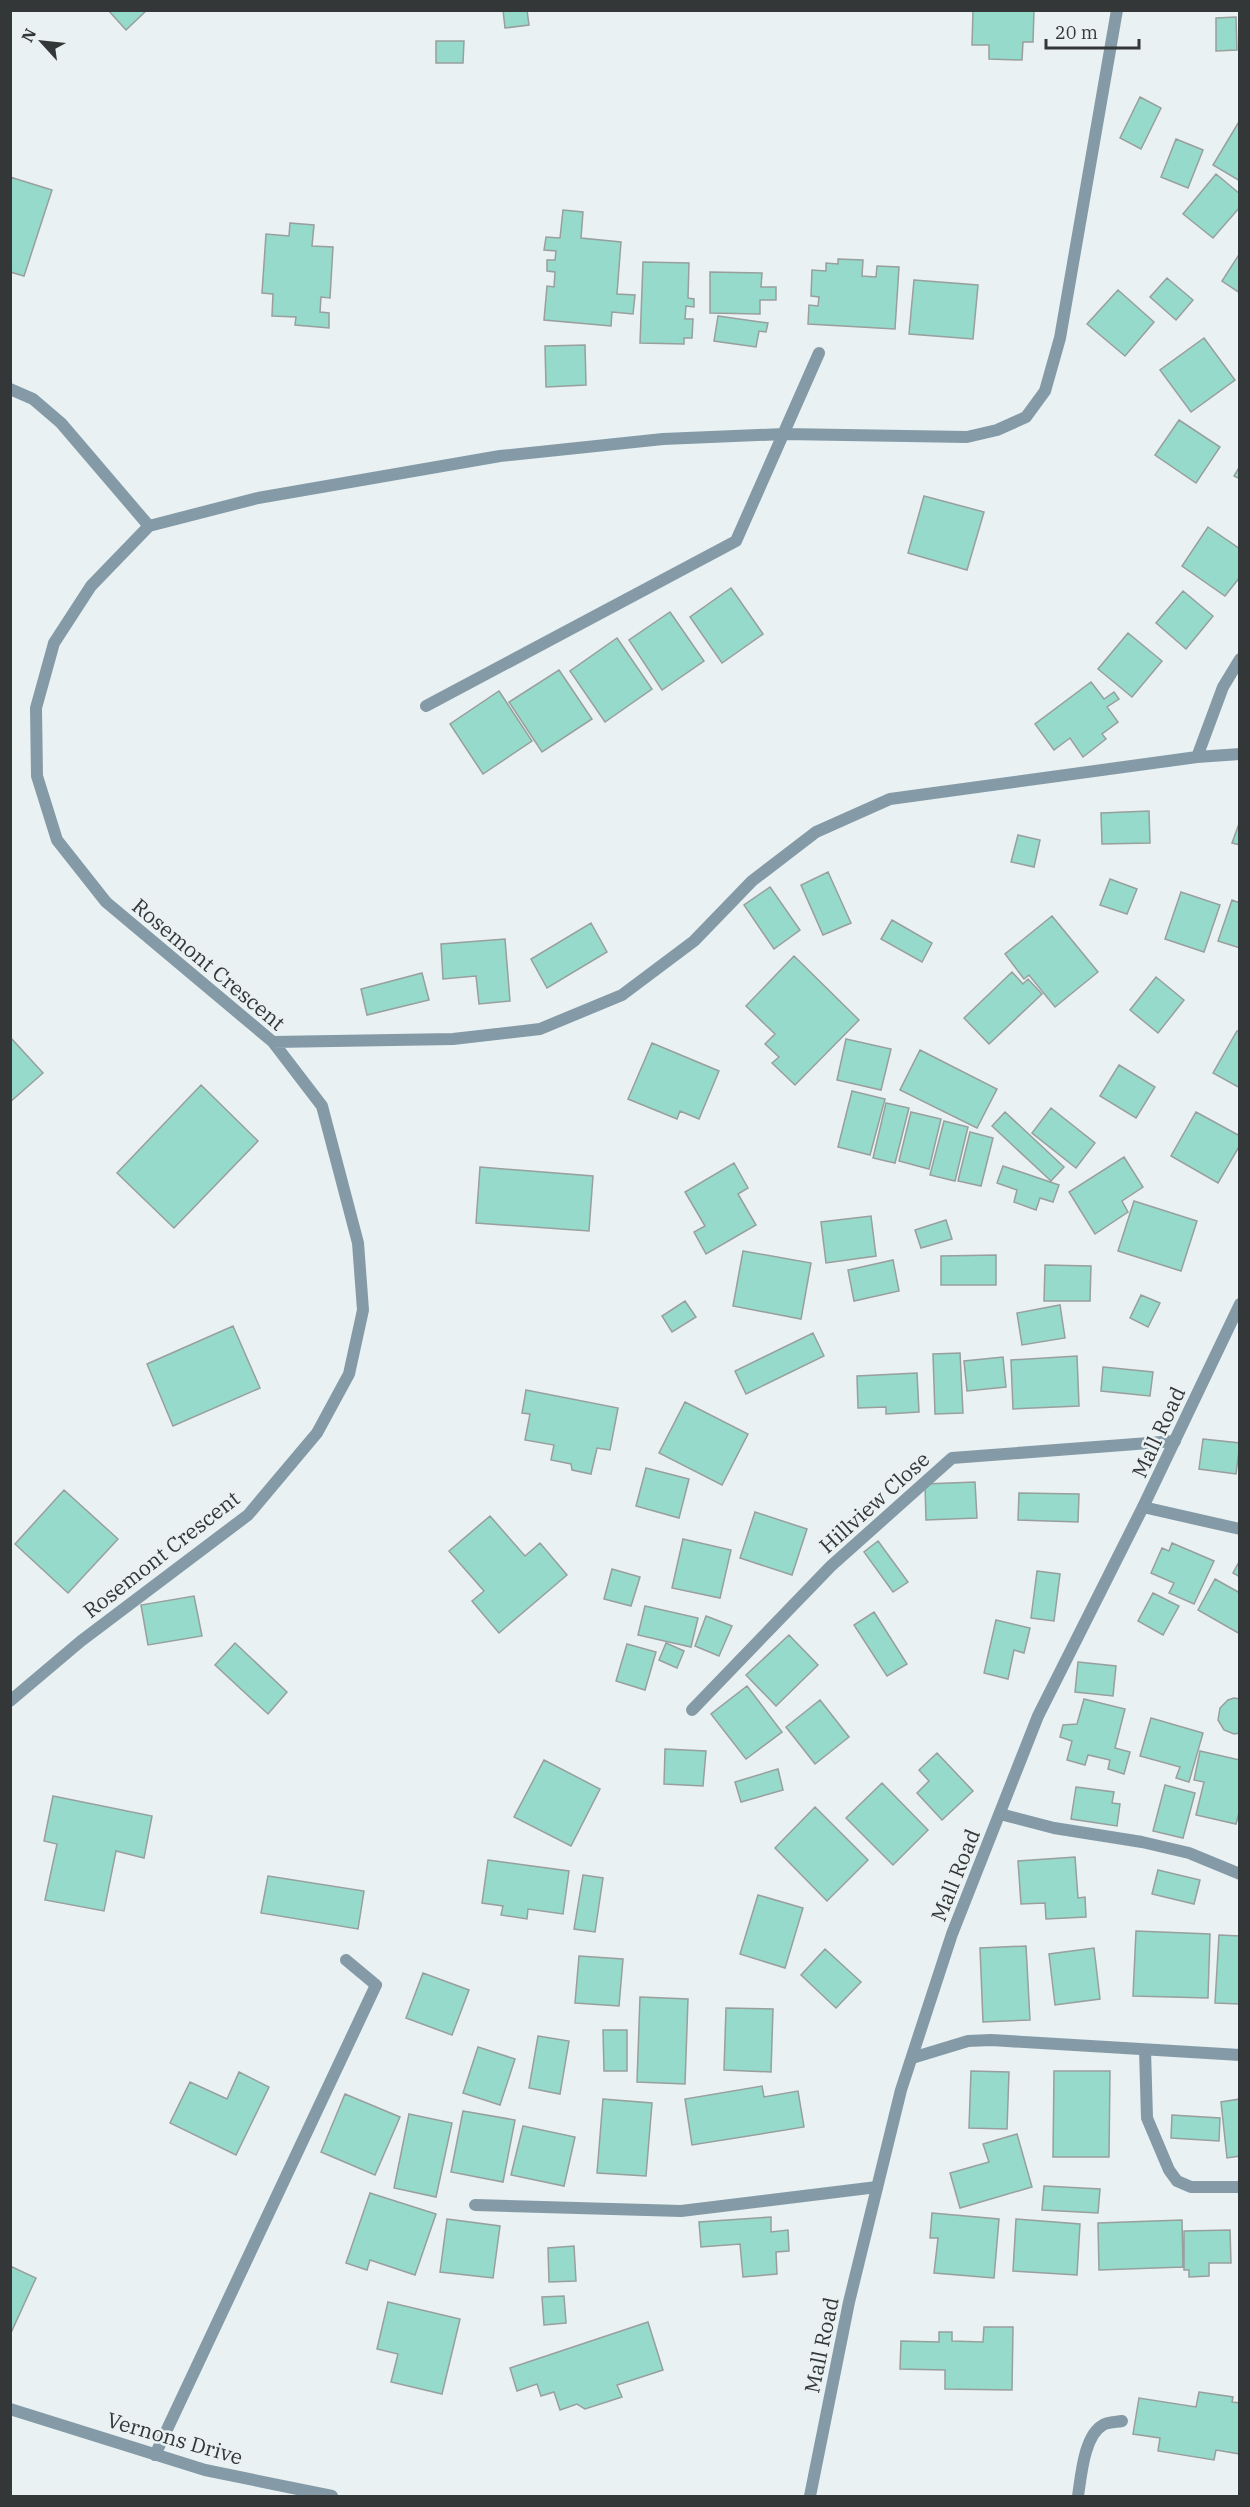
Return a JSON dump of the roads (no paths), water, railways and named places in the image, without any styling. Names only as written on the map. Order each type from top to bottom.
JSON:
[{"type":"street","points":[[10,389],[33,399],[61,423],[149,526],[258,498],[501,456],[663,439],[784,434],[967,437],[998,430],[1026,417],[1045,391],[1060,338],[1117,10]]},
{"type":"street","points":[[426,706],[736,541],[819,353]]},
{"type":"street","name":"Rosemont Crescent","points":[[10,1701],[81,1641],[248,1515],[317,1432],[349,1374],[363,1310],[358,1244],[322,1106],[273,1042],[105,902],[57,840],[37,776],[36,708],[54,643],[91,586],[149,526]]},
{"type":"street","points":[[1197,757],[1223,687],[1239,658]]},
{"type":"street","points":[[273,1042],[453,1039],[540,1029],[622,995],[694,941],[752,881],[816,832],[890,799],[1197,757],[1239,754]]},
{"type":"street","name":"Mall Road","points":[[810,2496],[849,2302],[901,2090],[952,1934],[1038,1716],[1143,1507],[1239,1304]]},
{"type":"street","name":"Hillview Close","points":[[692,1710],[831,1566],[951,1458],[1175,1441]]},
{"type":"street","points":[[1143,1507],[1239,1529]]},
{"type":"street","points":[[1000,1814],[1054,1828],[1142,1842],[1188,1853],[1239,1874]]},
{"type":"street","points":[[155,2455],[376,1985],[346,1960]]},
{"type":"street","points":[[912,2058],[968,2041],[991,2040],[1239,2055]]},
{"type":"street","points":[[1145,2050],[1147,2118],[1169,2170],[1177,2181],[1191,2187],[1239,2187]]},
{"type":"street","points":[[475,2205],[681,2211],[877,2187]]},
{"type":"street","name":"Vernons Drive","points":[[10,2409],[205,2470],[332,2496]]},
{"type":"street","points":[[1078,2496],[1086,2450],[1093,2435],[1103,2425],[1122,2421]]}]
